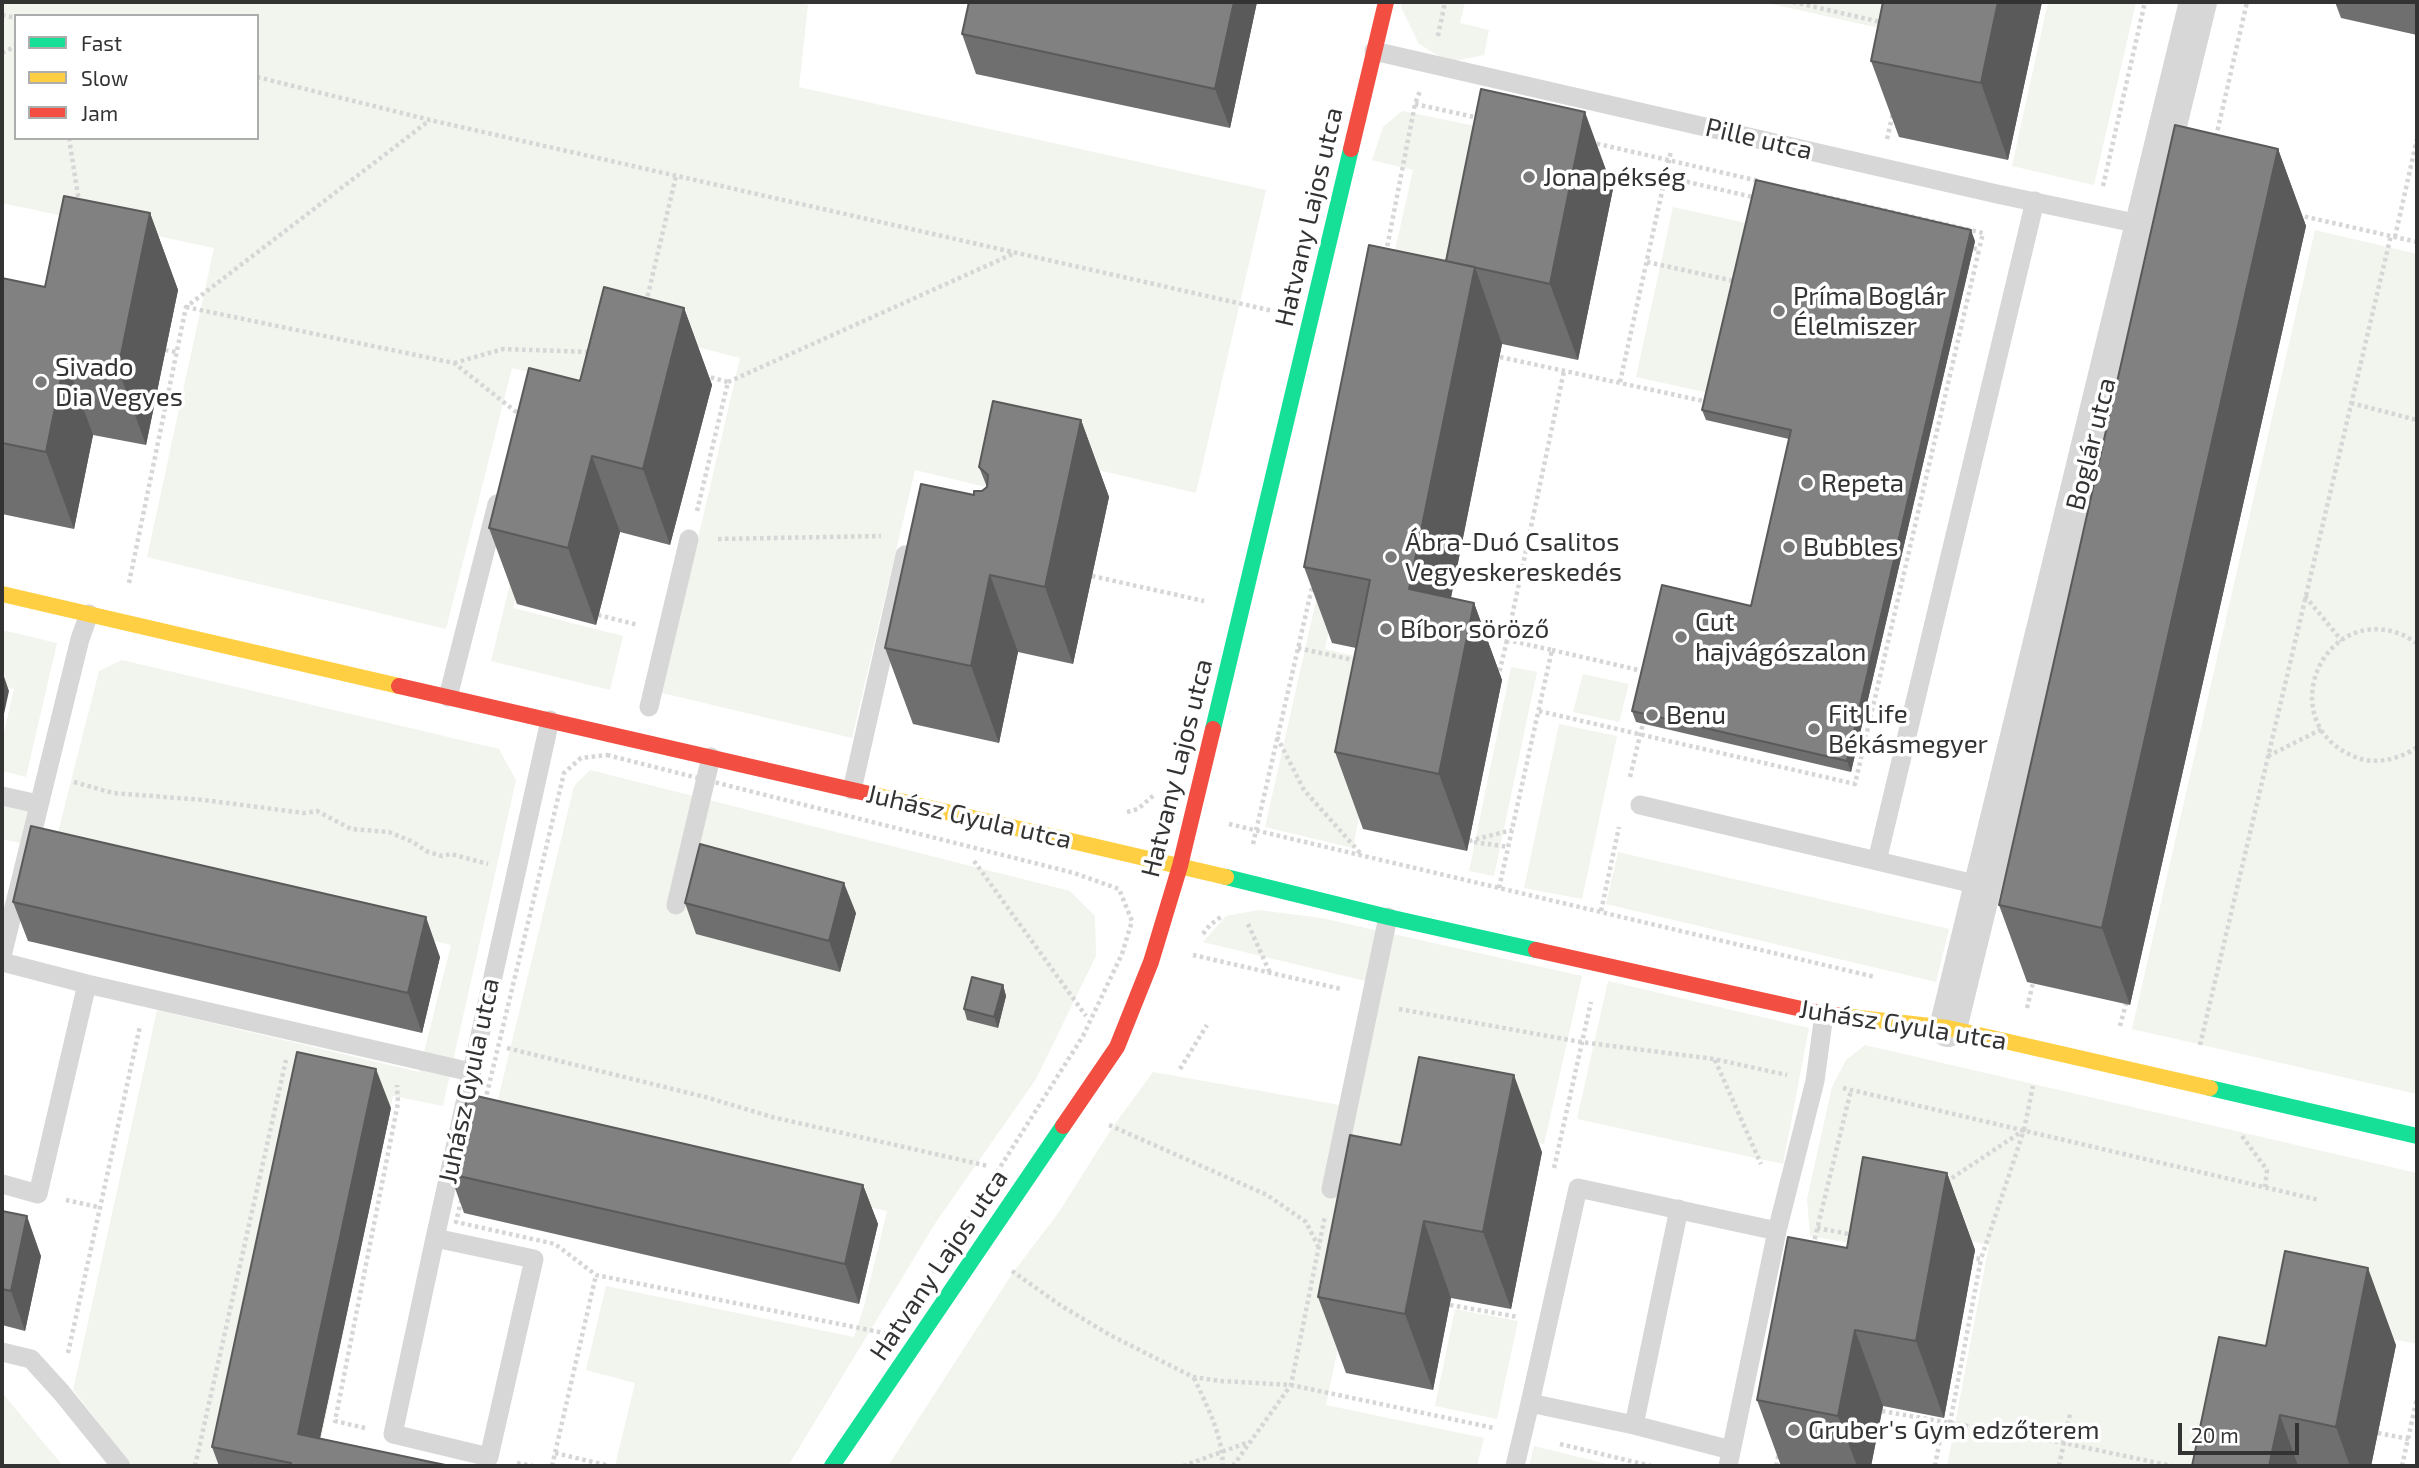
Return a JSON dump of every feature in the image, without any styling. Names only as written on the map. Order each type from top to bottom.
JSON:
[{"type":"street","name":"Hatvany Lajos utca","points":[[832,1466],[1116,1046],[1151,962],[1180,866],[1386,2]]},
{"type":"street","name":"Boglár utca","points":[[1948,1028],[2198,2]]},
{"type":"street","name":"Juhász Gyula utca","points":[[2,594],[1180,866],[1388,917],[1824,1014],[1948,1028],[2417,1136]]},
{"type":"lane","name":"Pille utca","points":[[1374,51],[2144,225]]},
{"type":"lane","points":[[1877,861],[2035,201]]},
{"type":"lane","points":[[448,697],[503,481]]},
{"type":"lane","points":[[852,790],[910,536]]},
{"type":"lane","points":[[649,707],[690,539]]},
{"type":"lane","points":[[2,956],[38,804],[80,639],[89,614]]},
{"type":"lane","name":"Juhász Gyula utca","points":[[393,1434],[550,720]]},
{"type":"lane","points":[[676,905],[710,757]]},
{"type":"lane","points":[[2,796],[38,804]]},
{"type":"lane","points":[[1640,805],[1983,886]]},
{"type":"lane","points":[[1331,1189],[1388,917]]},
{"type":"lane","points":[[2,962],[146,998],[471,1072]]},
{"type":"lane","points":[[2,1184],[38,1194],[87,984]]},
{"type":"lane","points":[[1530,1404],[1634,1425],[1730,1458],[1777,1231],[1815,1081],[1824,1014]]},
{"type":"lane","points":[[1515,1466],[1578,1188],[1777,1231]]},
{"type":"lane","points":[[1634,1425],[1679,1209]]},
{"type":"lane","points":[[393,1434],[489,1457],[534,1259],[435,1238]]},
{"type":"lane","points":[[2,1352],[31,1359],[121,1466]]},
{"type":"path","points":[[1386,253],[1415,104],[1431,64],[1446,2]]},
{"type":"path","points":[[1793,2],[1886,23]]},
{"type":"path","points":[[2100,198],[2145,2]]},
{"type":"path","points":[[2215,142],[2247,2]]},
{"type":"path","points":[[259,77],[430,120],[1272,310],[1269,324]]},
{"type":"path","points":[[1415,104],[1482,118]]},
{"type":"path","points":[[1885,149],[1894,109]]},
{"type":"path","points":[[142,587],[128,584],[186,307],[430,120]]},
{"type":"path","points":[[1620,382],[1678,120]]},
{"type":"path","points":[[2199,1053],[2351,403],[2417,139]]},
{"type":"path","points":[[69,140],[80,207]]},
{"type":"path","points":[[1589,142],[1769,183]]},
{"type":"path","points":[[645,306],[676,176]]},
{"type":"path","points":[[1666,177],[1758,198]]},
{"type":"path","points":[[1539,711],[1855,784],[1932,454],[1976,249],[1983,233],[1796,190]]},
{"type":"path","points":[[2290,213],[2417,242]]},
{"type":"path","points":[[2302,225],[2304,216]]},
{"type":"path","points":[[705,376],[728,382],[1015,253]]},
{"type":"path","points":[[1647,262],[1746,283]]},
{"type":"path","points":[[186,307],[454,363],[520,415]]},
{"type":"path","points":[[454,363],[503,349],[593,352]]},
{"type":"path","points":[[165,350],[176,352]]},
{"type":"path","points":[[1500,357],[1710,403]]},
{"type":"path","points":[[1498,679],[1564,371]]},
{"type":"path","points":[[728,382],[690,539],[910,536]]},
{"type":"path","points":[[2351,403],[2417,420]]},
{"type":"path","points":[[1925,453],[1932,454]]},
{"type":"path","points":[[1092,576],[1204,601]]},
{"type":"path","points":[[1313,582],[1256,830],[1877,977]]},
{"type":"path","points":[[1201,613],[1207,588]]},
{"type":"path","points":[[2305,596],[2342,641]]},
{"type":"path","points":[[598,615],[667,632]]},
{"type":"path","points":[[2417,643],[2398,633],[2376,629],[2355,634],[2336,644],[2321,660],[2313,680],[2312,702],[2317,723],[2330,741],[2347,754],[2368,761],[2389,760],[2410,753],[2417,747]]},
{"type":"path","points":[[1507,640],[1655,674]]},
{"type":"path","points":[[1298,648],[1359,662]]},
{"type":"path","points":[[1499,888],[1552,650]]},
{"type":"path","points":[[1640,734],[1643,723]]},
{"type":"path","points":[[2268,756],[2322,729]]},
{"type":"path","points":[[1277,737],[1304,790],[1361,855]]},
{"type":"path","points":[[607,755],[705,780],[1074,873],[1119,889],[1132,921],[1122,954],[1090,1022],[894,1335],[596,1275],[555,1244],[456,1222],[564,773],[581,758],[607,755]]},
{"type":"path","points":[[73,782],[113,793],[204,800],[304,813],[317,811],[351,829],[389,832],[426,851],[442,856],[451,854],[483,861],[495,869],[515,873]]},
{"type":"path","points":[[1125,812],[1138,809],[1158,792]]},
{"type":"path","points":[[1508,847],[1469,841],[1512,830]]},
{"type":"path","points":[[964,846],[1090,1022]]},
{"type":"path","points":[[1244,916],[1270,973]]},
{"type":"path","points":[[1188,954],[1371,1000],[1581,1042],[1714,1059],[2319,1200]]},
{"type":"path","points":[[2026,1012],[2033,983]]},
{"type":"path","points":[[1581,1042],[1592,997]]},
{"type":"path","points":[[61,1392],[98,1208],[146,998]]},
{"type":"path","points":[[2119,1034],[2126,1004]]},
{"type":"path","points":[[1180,1069],[1207,1025]]},
{"type":"path","points":[[195,1466],[292,1032]]},
{"type":"path","points":[[499,1046],[709,1098],[772,1117],[999,1169]]},
{"type":"path","points":[[1714,1059],[1782,1210]]},
{"type":"path","points":[[1811,1255],[1851,1090]]},
{"type":"path","points":[[393,1434],[335,1421],[398,1103]]},
{"type":"path","points":[[1108,1125],[1266,1195],[1306,1222],[1319,1247]]},
{"type":"path","points":[[1936,1188],[2024,1130]]},
{"type":"path","points":[[1951,1423],[1981,1259],[2024,1130]]},
{"type":"path","points":[[1233,1466],[1291,1385],[1331,1189]]},
{"type":"path","points":[[1817,1228],[1866,1237]]},
{"type":"path","points":[[1973,1258],[1981,1259]]},
{"type":"path","points":[[1009,1268],[1060,1305],[1110,1335],[1193,1377],[1291,1385],[1523,1434],[1651,1466]]},
{"type":"path","points":[[552,1466],[596,1275]]},
{"type":"path","points":[[1313,1278],[1325,1280]]},
{"type":"path","points":[[1450,1305],[1522,1318]]},
{"type":"path","points":[[1193,1377],[1211,1413],[1223,1452],[1223,1466]]},
{"type":"path","points":[[2402,1466],[2417,1398]]},
{"type":"path","points":[[1882,1411],[2064,1443],[2172,1466]]},
{"type":"path","points":[[2059,1466],[2070,1414]]},
{"type":"path","points":[[1935,1466],[1943,1423]]},
{"type":"path","points":[[2378,1433],[2409,1438]]},
{"type":"path","points":[[1184,1466],[1250,1442]]},
{"type":"path","points":[[1776,1466],[1781,1442]]},
{"type":"path","points":[[555,1453],[610,1466]]},
{"type":"shaded area","points":[[2,2],[792,2],[808,5],[799,87],[1266,190],[1196,493],[1021,452],[1011,493],[915,470],[852,738],[662,693],[740,358],[632,330],[615,392],[512,368],[446,629],[147,557],[214,248],[2,203]]},
{"type":"shaded area","points":[[1402,2],[1465,2],[1460,23],[1489,30],[1484,55],[1449,62],[1419,44],[1401,7]]},
{"type":"shaded area","points":[[1763,2],[1922,2],[1892,31]]},
{"type":"shaded area","points":[[2048,2],[2136,2],[2094,185],[2012,166]]},
{"type":"shaded area","points":[[1402,111],[1509,133],[1469,330],[1393,316],[1325,649],[1388,664],[1353,848],[1265,827],[1413,170],[1372,160],[1383,127]]},
{"type":"shaded area","points":[[1673,207],[1746,223],[1709,393],[1636,377]]},
{"type":"shaded area","points":[[2315,230],[2417,254],[2417,1094],[2132,1029]]},
{"type":"shaded area","points":[[545,442],[553,444],[513,608],[623,636],[610,690],[491,661]]},
{"type":"shaded area","points":[[2,630],[57,643],[26,777],[2,771],[2,741],[14,689],[2,686]]},
{"type":"shaded area","points":[[122,660],[499,749],[516,780],[443,1106],[393,1096],[319,1450],[389,1466],[133,1466],[73,1390],[157,1010],[419,1072],[451,945],[53,852],[99,671]]},
{"type":"shaded area","points":[[1511,667],[1537,672],[1494,876],[1469,871]]},
{"type":"shaded area","points":[[1583,674],[1629,684],[1619,722],[1573,712]]},
{"type":"shaded area","points":[[1559,724],[1617,736],[1582,899],[1524,888]]},
{"type":"shaded area","points":[[590,770],[1070,891],[1095,916],[1096,956],[1036,1079],[936,1222],[788,1466],[615,1466],[635,1383],[586,1370],[606,1286],[854,1337],[887,1211],[492,1124],[574,786]]},
{"type":"shaded area","points":[[2,802],[33,808],[25,844],[2,839]]},
{"type":"shaded area","points":[[1618,852],[1949,929],[1936,982],[1606,904]]},
{"type":"shaded area","points":[[1259,910],[1321,918],[1582,976],[1544,1144],[1443,1125],[1368,1204],[1326,1405],[1484,1438],[1477,1466],[888,1466],[1012,1274],[1059,1212],[1112,1128],[1153,1072],[1340,1105],[1365,981],[1203,942],[1226,916]]},
{"type":"shaded area","points":[[1608,981],[1809,1028],[1783,1164],[1577,1119]]},
{"type":"shaded area","points":[[1865,1045],[2417,1173],[2417,1344],[2311,1322],[2233,1466],[1947,1466],[1989,1245],[1889,1224],[1883,1249],[1810,1236],[1807,1199],[1832,1087],[1846,1060]]},
{"type":"shaded area","points":[[1455,1309],[1518,1321],[1497,1419],[1435,1406]]},
{"type":"shaded area","points":[[2,1394],[4,1395],[63,1466],[2,1466]]},
{"type":"shaded area","points":[[1534,1446],[1615,1466],[1529,1466]]},
{"type":"building","points":[[969,2],[1234,2],[1215,89],[962,34]]},
{"type":"building","points":[[1883,2],[1998,2],[1981,83],[1871,61]]},
{"type":"building","points":[[1481,89],[1585,112],[1550,284],[1446,261]]},
{"type":"building","points":[[2175,125],[2278,149],[2102,928],[1999,905]]},
{"type":"building","points":[[1756,180],[1971,230],[1847,761],[1632,711],[1662,585],[1751,606],[1791,430],[1702,410]]},
{"type":"building","points":[[64,196],[150,213],[118,369],[65,358],[46,452],[2,443],[2,278],[45,287]]},
{"type":"building","points":[[1369,245],[1475,267],[1409,589],[1474,603],[1439,774],[1335,752],[1370,580],[1304,567]]},
{"type":"building","points":[[604,287],[684,308],[643,469],[592,456],[568,548],[489,528],[529,368],[580,381]]},
{"type":"building","points":[[993,401],[1081,420],[1045,587],[990,575],[971,666],[885,648],[921,484],[974,495],[974,491],[982,491],[987,487],[988,475],[979,467]]},
{"type":"building","points":[[31,826],[426,917],[408,993],[13,902]]},
{"type":"building","points":[[700,844],[844,883],[829,941],[685,903]]},
{"type":"building","points":[[972,977],[1003,985],[994,1017],[964,1009]]},
{"type":"building","points":[[297,1052],[376,1069],[298,1434],[450,1466],[291,1466],[291,1463],[212,1447]]},
{"type":"building","points":[[1419,1057],[1514,1075],[1483,1232],[1424,1221],[1405,1314],[1318,1297],[1350,1135],[1401,1145]]},
{"type":"building","points":[[468,1094],[863,1185],[845,1264],[450,1174]]},
{"type":"building","points":[[1863,1157],[1947,1173],[1916,1341],[1855,1330],[1838,1416],[1757,1400],[1788,1237],[1847,1248]]},
{"type":"building","points":[[2,1211],[27,1216],[11,1291],[2,1289]]},
{"type":"building","points":[[2285,1251],[2368,1268],[2336,1427],[2280,1415],[2269,1466],[2192,1466],[2219,1337],[2266,1346]]},
{"type":"traffic: fast","points":[[1213,729],[1351,149]]},
{"type":"traffic: fast","points":[[1226,877],[1536,950]]},
{"type":"traffic: fast","points":[[2210,1088],[2417,1136]]},
{"type":"traffic: fast","points":[[832,1466],[1063,1126]]},
{"type":"traffic: slow","points":[[2,594],[399,686]]},
{"type":"traffic: slow","points":[[874,795],[1226,877]]},
{"type":"traffic: slow","points":[[1842,1016],[1948,1028],[2210,1088]]},
{"type":"traffic: jam","points":[[1351,149],[1386,2]]},
{"type":"traffic: jam","points":[[399,686],[874,795]]},
{"type":"traffic: jam","points":[[1063,1126],[1117,1047],[1151,962],[1180,866],[1213,729]]},
{"type":"traffic: jam","points":[[1536,950],[1842,1016]]},
{"type":"place","name":"Jona pékség","points":[[1529,177]]},
{"type":"place","name":"Príma Boglár Élelmiszer","points":[[1779,311]]},
{"type":"place","name":"Sivado Dia Vegyes","points":[[41,382]]},
{"type":"place","name":"Repeta","points":[[1807,483]]},
{"type":"place","name":"Bubbles","points":[[1789,547]]},
{"type":"place","name":"Ábra-Duó Csalitos Vegyeskereskedés","points":[[1391,557]]},
{"type":"place","name":"Bíbor söröző","points":[[1386,629]]},
{"type":"place","name":"Cut hajvágószalon","points":[[1681,637]]},
{"type":"place","name":"Benu","points":[[1652,715]]},
{"type":"place","name":"Fit Life Békásmegyer","points":[[1814,729]]},
{"type":"place","name":"Gruber's Gym edzőterem","points":[[1794,1430]]}]
